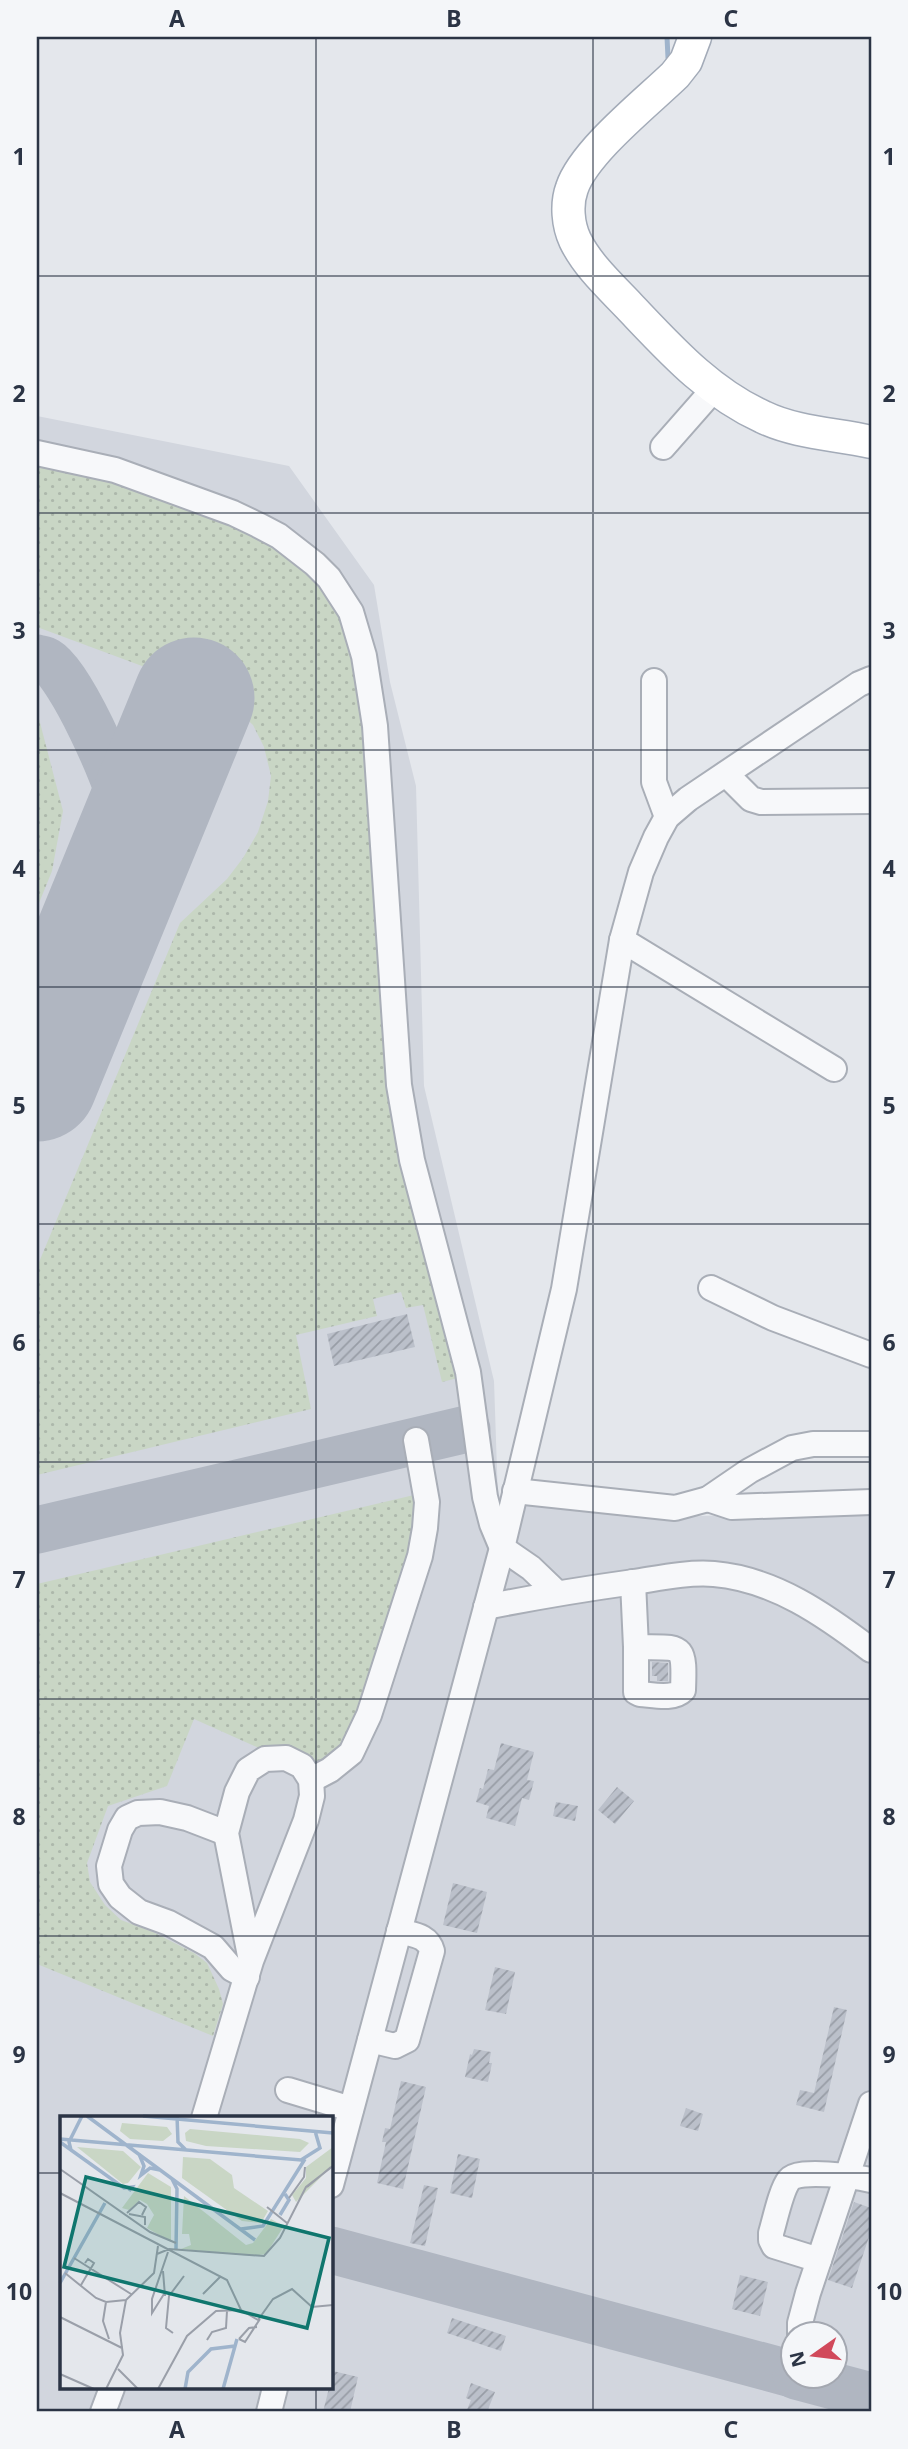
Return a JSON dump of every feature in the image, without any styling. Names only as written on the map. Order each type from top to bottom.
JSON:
[{"type":"main road","points":[[695,37],[686,61],[675,75],[592,154],[578,175],[568,206],[574,237],[583,254],[692,371],[714,389],[764,418],[788,427],[871,442]]},
{"type":"street","points":[[663,447],[714,389]]},
{"type":"street","points":[[37,453],[115,470],[233,513],[258,525],[279,536],[315,564],[329,578],[351,612],[364,656],[375,726],[399,1085],[412,1160],[468,1372],[485,1497],[492,1524],[502,1548],[531,1568],[556,1592]]},
{"type":"street","points":[[332,2181],[502,1548],[566,1278],[622,940],[641,872],[667,817],[688,799],[859,684],[871,679]]},
{"type":"street","points":[[654,681],[653,782],[667,817]]},
{"type":"street","points":[[726,774],[751,799],[761,802],[871,801]]},
{"type":"street","points":[[622,940],[834,1069]]},
{"type":"street","points":[[711,1288],[773,1318],[871,1355]]},
{"type":"street","points":[[311,1780],[330,1770],[351,1753],[356,1744],[369,1715],[420,1556],[427,1502],[416,1440]]},
{"type":"street","points":[[515,1491],[675,1508],[708,1499],[749,1471],[792,1448],[813,1444],[871,1444]]},
{"type":"street","points":[[708,1499],[732,1507],[871,1502]]},
{"type":"street","points":[[486,1607],[556,1592],[683,1574],[715,1574],[745,1580],[797,1600],[843,1628],[871,1650]]},
{"type":"street","points":[[633,1582],[636,1647]]},
{"type":"street","points":[[205,2116],[249,1969],[306,1820],[312,1796],[311,1780],[302,1766],[286,1758],[265,1759],[248,1770],[237,1792],[226,1833],[249,1969]]},
{"type":"street","points":[[226,1833],[160,1812],[138,1813],[127,1818],[120,1830],[109,1866],[111,1884],[120,1897],[139,1912],[169,1923],[213,1947],[232,1969],[249,1969]]},
{"type":"street","points":[[370,2040],[396,2046],[407,2040],[432,1951],[426,1938],[399,1931]]},
{"type":"street","points":[[288,2090],[351,2109]]},
{"type":"street","points":[[801,2320],[871,2104]]},
{"type":"street","points":[[819,2260],[775,2246],[771,2241],[787,2181],[796,2175],[846,2175],[871,2180]]},
{"type":"street","points":[[103,2412],[112,2390]]},
{"type":"street","points":[[269,2412],[274,2390]]},
{"type":"shaded area","points":[[37,416],[289,466],[374,585],[390,682],[416,786],[424,1086],[494,1381],[498,1499],[503,1506],[523,1509],[531,1503],[677,1517],[871,1509],[871,2412],[37,2412]]},
{"type":"green space","points":[[37,464],[114,483],[216,518],[266,542],[300,564],[340,611],[360,687],[378,896],[458,1378],[442,1382],[423,1305],[406,1308],[401,1292],[373,1299],[377,1316],[296,1335],[311,1409],[37,1475],[37,1267],[180,923],[227,879],[243,858],[258,832],[268,801],[271,776],[264,747],[253,725],[234,707],[177,679],[37,627]]},
{"type":"green space","points":[[37,711],[63,811],[52,871],[37,908]]},
{"type":"green space","points":[[414,1495],[417,1528],[359,1719],[336,1749],[314,1766],[270,1747],[259,1748],[194,1719],[167,1786],[108,1806],[87,1863],[90,1882],[105,1905],[121,1920],[153,1932],[194,1953],[207,1963],[223,2004],[213,2036],[37,1964],[37,1584]]},
{"type":"building","points":[[407,1314],[415,1347],[334,1366],[327,1334]]},
{"type":"building","points":[[652,1662],[668,1663],[668,1681],[657,1681],[657,1676],[652,1676]]},
{"type":"building","points":[[501,1743],[534,1752],[527,1780],[534,1781],[529,1800],[522,1798],[515,1826],[486,1818],[489,1806],[476,1802],[480,1788],[483,1789],[488,1769],[494,1770]]},
{"type":"building","points":[[617,1787],[634,1801],[615,1824],[598,1810]]},
{"type":"building","points":[[556,1802],[578,1806],[575,1821],[553,1816]]},
{"type":"building","points":[[453,1883],[487,1892],[477,1933],[443,1925]]},
{"type":"building","points":[[495,1967],[515,1972],[506,2014],[485,2010]]},
{"type":"building","points":[[834,2007],[847,2010],[824,2112],[796,2105],[800,2090],[814,2093]]},
{"type":"building","points":[[474,2049],[491,2052],[488,2082],[465,2077],[470,2054],[472,2055]]},
{"type":"building","points":[[401,2081],[426,2087],[403,2189],[377,2183],[386,2142],[382,2142],[385,2128],[390,2129]]},
{"type":"building","points":[[686,2108],[703,2114],[698,2131],[680,2126]]},
{"type":"building","points":[[458,2154],[480,2159],[472,2198],[450,2193]]},
{"type":"building","points":[[424,2185],[438,2188],[425,2246],[410,2243]]},
{"type":"building","points":[[854,2202],[871,2208],[871,2231],[852,2288],[828,2280]]},
{"type":"building","points":[[740,2275],[768,2282],[760,2316],[732,2309]]},
{"type":"building","points":[[452,2318],[506,2336],[501,2351],[447,2333]]},
{"type":"building","points":[[333,2371],[358,2377],[350,2412],[323,2412],[328,2390],[332,2390]]},
{"type":"building","points":[[471,2383],[495,2392],[487,2412],[466,2412],[471,2400],[466,2398]]},
{"type":"waterway","points":[[667,37],[668,58]]},
{"type":"taxiway","points":[[37,658],[47,661],[57,670],[80,706],[102,752],[125,814],[127,860]]},
{"type":"taxiway","points":[[37,1530],[467,1429]]},
{"type":"taxiway","points":[[332,2250],[778,2370]]},
{"type":"taxiway","points":[[848,2390],[871,2396]]},
{"type":"runway","points":[[37,1081],[194,698]]}]
